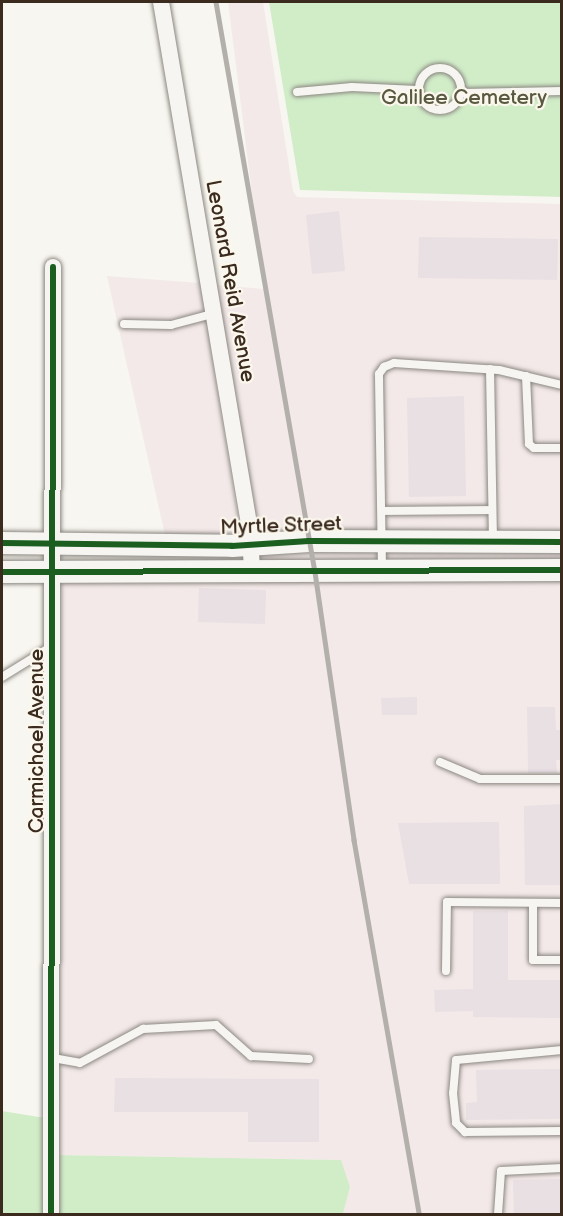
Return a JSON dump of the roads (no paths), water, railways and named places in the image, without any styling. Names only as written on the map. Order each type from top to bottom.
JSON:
[{"type":"street","name":"Leonard Reid Avenue","points":[[161,2],[213,314],[252,568]]},
{"type":"street","name":"Carmichael Avenue","points":[[51,1215],[53,267]]},
{"type":"street","name":"Myrtle Street","points":[[2,543],[249,544],[382,540],[561,542]]},
{"type":"street","name":"Myrtle Street","points":[[2,572],[252,568],[382,573],[561,570]]},
{"type":"lane","points":[[417,90],[425,74],[441,69],[461,82],[464,93]]},
{"type":"lane","points":[[297,92],[352,87],[417,90]]},
{"type":"lane","points":[[417,90],[425,103],[438,108],[455,105],[464,93]]},
{"type":"lane","points":[[464,93],[561,91]]},
{"type":"lane","points":[[124,324],[171,325],[213,314]]},
{"type":"lane","points":[[382,573],[379,374],[384,367],[394,363],[490,369],[561,385]]},
{"type":"lane","points":[[490,369],[493,541]]},
{"type":"lane","points":[[526,376],[529,444],[534,448],[561,448]]},
{"type":"lane","points":[[382,510],[492,510]]},
{"type":"lane","points":[[2,677],[52,646]]},
{"type":"lane","points":[[440,762],[480,779],[561,779]]},
{"type":"lane","points":[[446,971],[447,902],[561,903]]},
{"type":"lane","points":[[533,903],[533,960],[561,960]]},
{"type":"lane","points":[[53,1058],[80,1063],[143,1029],[216,1025],[251,1056],[309,1059]]},
{"type":"lane","points":[[561,1050],[456,1059],[453,1093],[456,1123],[465,1132],[561,1131]]},
{"type":"lane","points":[[498,1215],[501,1171],[561,1168]]},
{"type":"railway","points":[[216,2],[315,572],[354,840],[419,1214]]},
{"type":"park label","name":"Galilee Cemetery","points":[[464,98]]}]
